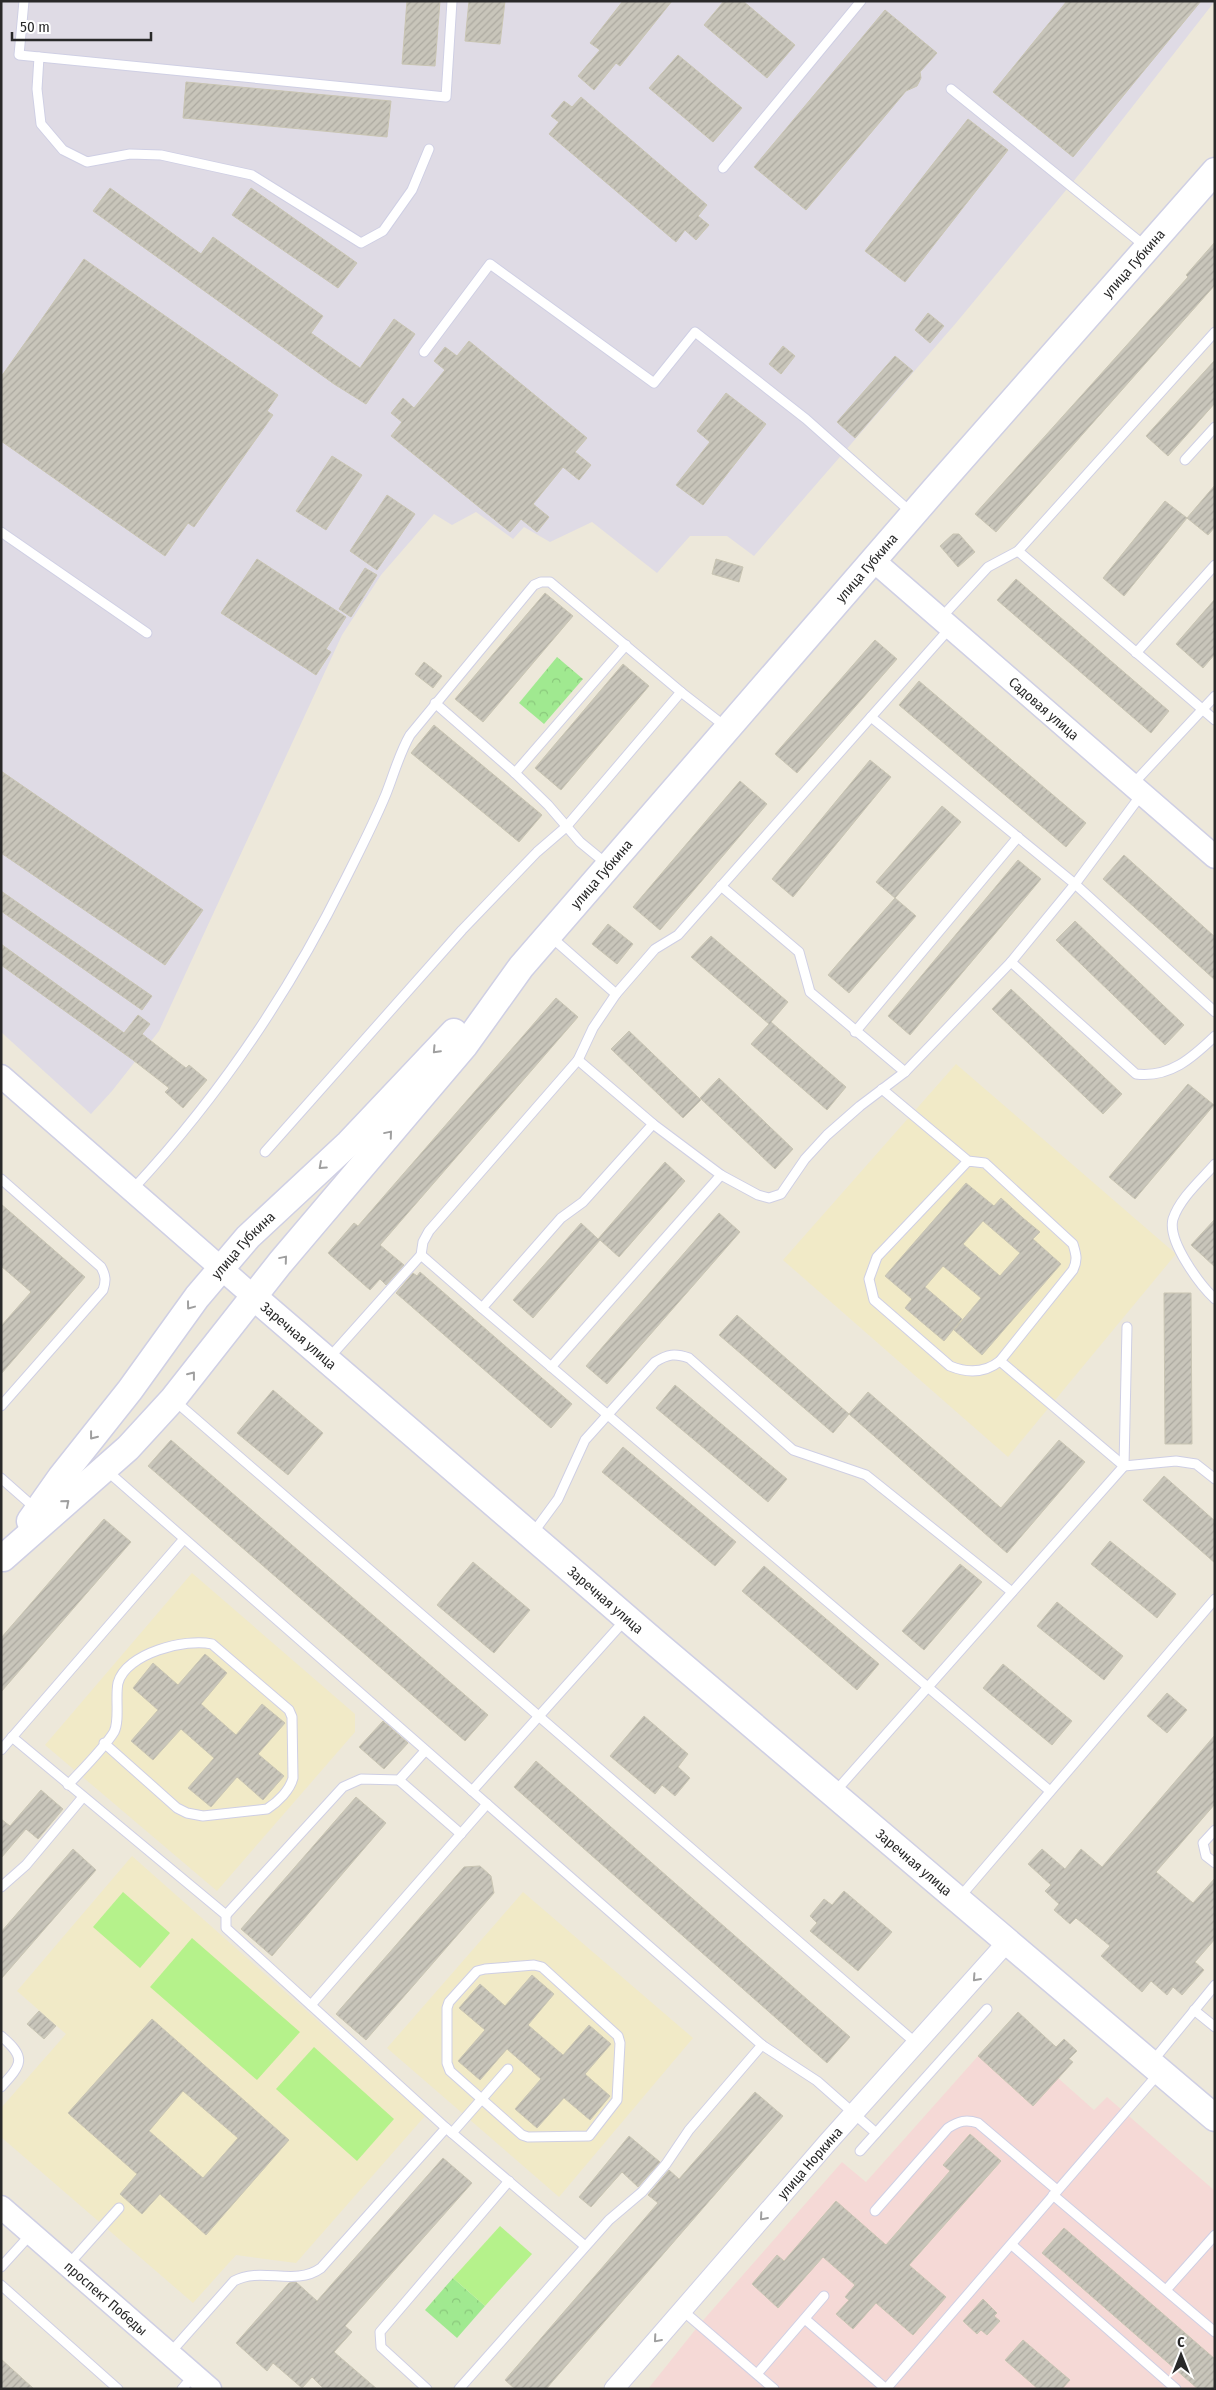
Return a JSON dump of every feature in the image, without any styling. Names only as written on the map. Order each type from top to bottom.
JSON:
[{"type":"main road","name":"улица Губкина","points":[[2,1560],[130,1390],[197,1297],[221,1268],[262,1222],[349,1143],[454,1032],[521,967],[1215,171]]},
{"type":"main road","name":"улица Губкина","points":[[2,1560],[128,1448],[173,1399],[254,1297],[465,1045],[521,967]]},
{"type":"main road","name":"Заречная улица","points":[[254,1297],[627,1618],[1215,2118]]},
{"type":"street","name":"Садовая улица","points":[[874,561],[1215,857]]},
{"type":"street","name":"Заречная улица","points":[[1,1076],[254,1297]]},
{"type":"street","name":"улица Норкина","points":[[614,2389],[853,2114],[1008,1941]]},
{"type":"street","name":"проспект Победы","points":[[1,2207],[170,2354],[195,2384]]},
{"type":"lane","points":[[24,1],[20,56],[446,97],[452,1]]},
{"type":"lane","points":[[723,168],[860,1]]},
{"type":"lane","points":[[39,57],[37,89],[41,124],[63,150],[87,162],[130,154],[161,155],[252,175],[361,243],[383,231],[412,190],[430,149]]},
{"type":"lane","points":[[951,89],[1147,248]]},
{"type":"lane","points":[[424,352],[490,264],[654,383],[695,332],[806,419],[914,514]]},
{"type":"lane","points":[[327,1360],[421,1255],[423,1242],[429,1231],[578,1060],[593,1028],[616,994],[656,949],[678,935],[871,717],[988,567],[1018,551],[1215,332]]},
{"type":"lane","points":[[1185,460],[1215,427]]},
{"type":"lane","points":[[1,532],[147,633]]},
{"type":"lane","points":[[1018,551],[1215,720]]},
{"type":"lane","points":[[1136,653],[1215,565]]},
{"type":"lane","points":[[131,1190],[165,1154],[207,1102],[246,1049],[284,991],[358,855],[386,795],[402,748],[410,735],[502,620],[534,585],[541,582],[550,582],[728,729]]},
{"type":"lane","points":[[515,773],[626,645]]},
{"type":"lane","points":[[265,1152],[462,930],[537,852],[566,827],[681,692]]},
{"type":"lane","points":[[578,1060],[653,1124],[721,1175],[758,1195],[769,1198],[780,1194],[805,1159],[827,1134],[905,1072],[1011,962],[1075,884],[1137,789],[1215,696]]},
{"type":"lane","points":[[435,703],[515,773],[548,805],[580,842],[609,866]]},
{"type":"lane","points":[[871,717],[1075,884],[1215,1012]]},
{"type":"lane","points":[[855,1032],[1018,837]]},
{"type":"lane","points":[[721,886],[800,952],[810,992],[855,1032],[905,1072]]},
{"type":"lane","points":[[549,935],[616,994]]},
{"type":"lane","points":[[1011,962],[1136,1074],[1150,1076],[1178,1067],[1192,1058],[1215,1036]]},
{"type":"lane","points":[[882,1089],[968,1160],[985,1163],[1073,1244],[1076,1254],[1076,1263],[1073,1270],[1000,1361],[985,1370],[958,1369],[950,1366],[874,1300],[870,1292],[869,1279],[877,1257],[968,1160]]},
{"type":"lane","points":[[482,1308],[561,1218],[583,1202],[653,1124]]},
{"type":"lane","points":[[1215,1164],[1181,1204],[1173,1221],[1174,1232],[1188,1268],[1202,1288],[1215,1299]]},
{"type":"lane","points":[[551,1367],[721,1175]]},
{"type":"lane","points":[[1,1179],[101,1267],[105,1274],[105,1282],[103,1290],[1,1406]]},
{"type":"lane","points":[[421,1255],[1050,1791]]},
{"type":"lane","points":[[834,1793],[1124,1466],[1127,1327]]},
{"type":"lane","points":[[531,1535],[558,1499],[585,1440],[656,1362],[666,1356],[676,1354],[689,1358],[793,1450],[866,1475],[1012,1592]]},
{"type":"lane","points":[[1000,1361],[1124,1466],[1176,1460],[1196,1464],[1215,1478]]},
{"type":"lane","points":[[173,1399],[917,2044]]},
{"type":"lane","points":[[104,1469],[762,2046],[817,2081],[876,2133]]},
{"type":"lane","points":[[1,1478],[38,1510]]},
{"type":"lane","points":[[1,1750],[183,1540]]},
{"type":"lane","points":[[958,1899],[1215,1599]]},
{"type":"lane","points":[[472,1791],[627,1618]]},
{"type":"lane","points":[[68,1785],[114,1731],[118,1683],[122,1674],[144,1654],[202,1642],[212,1644],[289,1710],[292,1717],[292,1784],[267,1809],[195,1815],[177,1808],[104,1743]]},
{"type":"lane","points":[[12,1737],[226,1915]]},
{"type":"lane","points":[[399,1780],[425,1751]]},
{"type":"lane","points":[[461,1834],[399,1780],[361,1779],[343,1787],[226,1915],[226,1928],[449,2130],[585,2246]]},
{"type":"lane","points":[[1,1887],[26,1865],[83,1797]]},
{"type":"lane","points":[[311,2005],[486,1804]]},
{"type":"lane","points":[[1215,1830],[1203,1843],[1206,1856],[1215,1863]]},
{"type":"lane","points":[[524,1966],[542,1967],[618,2036],[620,2043],[617,2100],[589,2136],[528,2137],[522,2135],[482,2099],[450,2071],[447,2063],[447,2008],[449,2002],[477,1972],[485,1969],[524,1966]]},
{"type":"lane","points":[[805,2320],[886,2389],[1055,2192],[1156,2067],[1194,2010],[1215,1985]]},
{"type":"lane","points":[[860,2151],[987,2009]]},
{"type":"lane","points":[[1194,2010],[1215,2027]]},
{"type":"lane","points":[[1,2036],[15,2047],[20,2060],[18,2067],[1,2088]]},
{"type":"lane","points":[[459,2389],[609,2220],[642,2192],[666,2164],[689,2130],[762,2046]]},
{"type":"lane","points":[[170,2354],[234,2281],[242,2276],[300,2277],[312,2275],[321,2268],[449,2130],[482,2099],[508,2069]]},
{"type":"lane","points":[[875,2211],[948,2128],[958,2121],[970,2120],[978,2123],[1215,2332]]},
{"type":"lane","points":[[427,2389],[381,2347],[380,2332],[509,2181]]},
{"type":"lane","points":[[68,2266],[119,2208]]},
{"type":"lane","points":[[1,2267],[32,2233]]},
{"type":"lane","points":[[1166,2290],[1215,2235]]},
{"type":"lane","points":[[1012,2244],[1176,2389]]},
{"type":"lane","points":[[1,2285],[118,2389]]},
{"type":"lane","points":[[757,2374],[824,2296]]},
{"type":"lane","points":[[682,2310],[774,2389]]},
{"type":"shaded area","points":[[1,1],[1215,1],[1086,166],[956,323],[754,556],[727,536],[690,536],[657,573],[592,522],[550,542],[524,527],[513,539],[476,512],[452,525],[434,514],[381,575],[342,635],[159,1031],[112,1091],[91,1114],[1,1032]]},
{"type":"shaded area","points":[[956,1064],[1176,1254],[1008,1457],[783,1260]]},
{"type":"shaded area","points":[[192,1573],[355,1714],[355,1732],[217,1891],[45,1745]]},
{"type":"shaded area","points":[[132,1856],[425,2116],[296,2263],[236,2255],[193,2303],[1,2137],[1,2108],[66,2034],[17,1991]]},
{"type":"shaded area","points":[[523,1892],[693,2038],[559,2197],[387,2048]]},
{"type":"shaded area","points":[[978,2056],[1058,2078],[1094,2110],[1107,2097],[1215,2191],[1215,2389],[648,2389],[699,2325],[842,2162],[866,2182]]},
{"type":"green space","points":[[557,657],[583,679],[544,724],[519,703]]},
{"type":"green space","points":[[123,1892],[170,1933],[140,1968],[93,1927]]},
{"type":"green space","points":[[192,1938],[300,2032],[257,2080],[150,1987]]},
{"type":"green space","points":[[314,2047],[394,2119],[357,2161],[276,2089]]},
{"type":"green space","points":[[500,2226],[532,2254],[485,2306],[453,2278]]},
{"type":"green space","points":[[453,2278],[485,2306],[457,2338],[425,2310]]},
{"type":"building","points":[[407,1],[440,1],[435,66],[402,64]]},
{"type":"building","points":[[469,1],[505,1],[500,44],[465,41]]},
{"type":"building","points":[[623,1],[672,1],[620,66],[616,63],[594,90],[578,76],[600,50],[590,43]]},
{"type":"building","points":[[724,1],[743,1],[795,45],[767,78],[704,25]]},
{"type":"building","points":[[1067,1],[1201,1],[1073,157],[993,92]]},
{"type":"building","points":[[885,10],[937,53],[920,72],[921,78],[917,86],[906,91],[806,210],[754,167]]},
{"type":"building","points":[[678,55],[742,108],[713,142],[649,88]]},
{"type":"building","points":[[186,82],[391,101],[387,137],[183,118]]},
{"type":"building","points":[[581,97],[707,205],[698,216],[709,225],[696,240],[685,230],[676,242],[549,134],[559,122],[551,116],[564,101],[572,107]]},
{"type":"building","points":[[968,119],[1008,150],[905,282],[865,251]]},
{"type":"building","points":[[110,188],[201,254],[213,237],[323,316],[311,333],[360,368],[394,319],[415,334],[366,404],[334,384],[93,211]]},
{"type":"building","points":[[251,188],[357,263],[338,288],[232,215]]},
{"type":"building","points":[[1215,242],[1215,285],[996,532],[975,514],[1188,277],[1186,275]]},
{"type":"building","points":[[84,259],[278,395],[267,411],[273,415],[194,527],[188,523],[165,556],[1,441],[1,377]]},
{"type":"building","points":[[928,313],[944,326],[930,343],[915,330]]},
{"type":"building","points":[[469,341],[587,438],[575,452],[591,465],[579,480],[563,467],[533,504],[549,517],[537,532],[521,519],[510,532],[391,436],[402,422],[391,413],[403,398],[414,408],[445,370],[434,361],[445,347],[457,356]]},
{"type":"building","points":[[783,346],[795,356],[781,374],[769,364]]},
{"type":"building","points":[[895,356],[913,371],[855,438],[837,422]]},
{"type":"building","points":[[1215,360],[1215,403],[1168,456],[1146,436]]},
{"type":"building","points":[[726,393],[766,424],[703,505],[676,485],[710,442],[697,431]]},
{"type":"building","points":[[332,456],[362,475],[326,530],[296,511]]},
{"type":"building","points":[[1215,485],[1215,527],[1208,535],[1187,518]]},
{"type":"building","points":[[387,495],[415,514],[377,570],[350,551]]},
{"type":"building","points":[[1165,501],[1187,518],[1124,596],[1103,578]]},
{"type":"building","points":[[953,534],[959,534],[975,552],[958,567],[940,546]]},
{"type":"building","points":[[257,559],[346,617],[326,649],[331,652],[316,675],[221,613]]},
{"type":"building","points":[[716,559],[743,567],[739,582],[712,574]]},
{"type":"building","points":[[365,568],[377,575],[351,617],[339,609]]},
{"type":"building","points":[[1016,579],[1169,711],[1151,733],[997,600]]},
{"type":"building","points":[[545,593],[573,616],[483,722],[455,699]]},
{"type":"building","points":[[1215,599],[1215,654],[1203,668],[1176,644]]},
{"type":"building","points":[[875,640],[897,659],[797,773],[775,754]]},
{"type":"building","points":[[424,662],[442,676],[433,688],[415,674]]},
{"type":"building","points":[[623,664],[649,686],[561,790],[535,768]]},
{"type":"building","points":[[919,681],[1086,823],[1066,847],[899,705]]},
{"type":"building","points":[[434,725],[542,815],[519,842],[411,753]]},
{"type":"building","points":[[870,760],[891,777],[793,897],[772,879]]},
{"type":"building","points":[[1,771],[203,910],[165,965],[1,853]]},
{"type":"building","points":[[740,781],[767,804],[660,930],[633,907]]},
{"type":"building","points":[[942,806],[961,822],[895,898],[876,882]]},
{"type":"building","points":[[1124,855],[1215,937],[1215,980],[1103,879]]},
{"type":"building","points":[[1018,860],[1041,879],[910,1035],[888,1016]]},
{"type":"building","points":[[1,891],[152,996],[142,1010],[1,911]]},
{"type":"building","points":[[895,898],[916,916],[849,993],[828,975]]},
{"type":"building","points":[[1075,921],[1184,1025],[1165,1045],[1056,940]]},
{"type":"building","points":[[608,924],[633,944],[617,964],[592,944]]},
{"type":"building","points":[[711,936],[788,1002],[771,1022],[846,1087],[827,1110],[751,1044],[769,1024],[691,957]]},
{"type":"building","points":[[1,944],[124,1033],[138,1015],[150,1024],[142,1034],[186,1068],[189,1065],[207,1080],[183,1108],[165,1092],[169,1088],[1,965]]},
{"type":"building","points":[[1011,989],[1122,1094],[1103,1114],[992,1009]]},
{"type":"building","points":[[556,998],[578,1017],[380,1245],[404,1265],[386,1285],[380,1279],[370,1290],[328,1253],[354,1223],[358,1226]]},
{"type":"building","points":[[629,1031],[701,1100],[683,1118],[611,1049]]},
{"type":"building","points":[[719,1078],[793,1149],[775,1169],[700,1098]]},
{"type":"building","points":[[1188,1084],[1214,1105],[1135,1199],[1109,1177]]},
{"type":"building","points":[[665,1162],[685,1181],[619,1257],[600,1240],[533,1318],[513,1300],[581,1223],[598,1239]]},
{"type":"building","points":[[966,1183],[994,1206],[1001,1198],[1040,1232],[1033,1239],[1061,1264],[982,1355],[954,1330],[981,1298],[943,1266],[925,1287],[962,1319],[944,1341],[905,1308],[912,1299],[885,1276]],"holes":[[[983,1221],[1020,1253],[1000,1276],[963,1244]]]},
{"type":"building","points":[[1,1204],[85,1277],[1,1374],[1,1326],[31,1292],[1,1266]]},
{"type":"building","points":[[719,1213],[740,1232],[607,1384],[586,1366]]},
{"type":"building","points":[[1215,1219],[1215,1267],[1191,1245]]},
{"type":"building","points":[[420,1272],[572,1404],[551,1428],[396,1293],[413,1273],[417,1276]]},
{"type":"building","points":[[1164,1293],[1191,1293],[1192,1444],[1165,1444]]},
{"type":"building","points":[[737,1315],[849,1414],[833,1433],[719,1335]]},
{"type":"building","points":[[675,1385],[787,1479],[768,1502],[656,1408]]},
{"type":"building","points":[[273,1390],[323,1433],[288,1475],[237,1433]]},
{"type":"building","points":[[868,1392],[1001,1508],[1059,1440],[1085,1462],[1007,1553],[849,1414]]},
{"type":"building","points":[[171,1440],[488,1715],[465,1741],[148,1466]]},
{"type":"building","points":[[623,1447],[736,1542],[715,1566],[602,1472]]},
{"type":"building","points":[[1164,1476],[1215,1521],[1215,1563],[1143,1500]]},
{"type":"building","points":[[104,1519],[131,1542],[1,1692],[1,1638]]},
{"type":"building","points":[[1110,1541],[1176,1594],[1157,1618],[1091,1564]]},
{"type":"building","points":[[473,1562],[530,1610],[494,1653],[437,1605]]},
{"type":"building","points":[[960,1564],[982,1582],[924,1650],[902,1631]]},
{"type":"building","points":[[764,1566],[879,1664],[857,1690],[742,1591]]},
{"type":"building","points":[[1057,1602],[1123,1656],[1104,1680],[1037,1626]]},
{"type":"building","points":[[205,1654],[227,1673],[201,1704],[236,1735],[262,1704],[285,1723],[258,1754],[284,1776],[263,1800],[237,1777],[211,1807],[188,1788],[214,1758],[181,1729],[153,1760],[131,1741],[158,1710],[133,1688],[153,1663],[178,1685]]},
{"type":"building","points":[[1003,1664],[1072,1721],[1052,1745],[983,1688]]},
{"type":"building","points":[[1167,1693],[1187,1710],[1167,1733],[1147,1716]]},
{"type":"building","points":[[644,1716],[688,1754],[678,1767],[690,1778],[675,1796],[662,1785],[655,1794],[610,1756]]},
{"type":"building","points":[[383,1721],[408,1743],[384,1769],[359,1747]]},
{"type":"building","points":[[1215,1735],[1215,1804],[1156,1872],[1193,1903],[1215,1878],[1215,1939],[1195,1962],[1204,1970],[1182,1995],[1173,1987],[1167,1995],[1151,1981],[1142,1992],[1101,1956],[1110,1946],[1076,1918],[1070,1924],[1054,1910],[1059,1904],[1045,1891],[1051,1885],[1028,1864],[1042,1849],[1065,1869],[1081,1849],[1102,1867]]},
{"type":"building","points":[[536,1761],[850,2037],[827,2063],[514,1787]]},
{"type":"building","points":[[41,1790],[63,1809],[38,1839],[26,1829],[1,1858],[1,1819],[10,1826]]},
{"type":"building","points":[[356,1797],[386,1823],[272,1956],[241,1929]]},
{"type":"building","points":[[73,1849],[96,1870],[1,1979],[1,1932]]},
{"type":"building","points":[[480,1866],[491,1876],[494,1893],[366,2040],[336,2014],[464,1867]]},
{"type":"building","points":[[844,1891],[892,1932],[858,1971],[810,1931],[817,1923],[810,1916],[824,1899],[832,1905]]},
{"type":"building","points":[[532,1975],[554,1994],[528,2025],[563,2055],[589,2025],[611,2044],[585,2074],[610,2096],[590,2120],[564,2098],[537,2128],[515,2109],[541,2079],[507,2049],[480,2080],[458,2061],[485,2030],[459,2008],[480,1984],[505,2006]]},
{"type":"building","points":[[39,2011],[56,2026],[44,2039],[27,2024]]},
{"type":"building","points":[[1018,2012],[1056,2047],[1064,2039],[1077,2051],[1069,2059],[1073,2062],[1033,2106],[978,2056]]},
{"type":"building","points":[[152,2019],[289,2140],[206,2235],[160,2194],[142,2214],[120,2194],[137,2174],[68,2113]],"holes":[[[183,2091],[238,2138],[203,2178],[149,2131]]]},
{"type":"building","points":[[755,2092],[783,2116],[546,2389],[515,2389],[505,2380],[658,2203],[648,2195],[669,2170],[679,2179]]},
{"type":"building","points":[[970,2134],[1001,2161],[909,2265],[946,2297],[913,2335],[876,2303],[853,2329],[836,2314],[849,2300],[845,2297],[855,2285],[823,2257],[778,2308],[752,2284],[777,2255],[784,2261],[836,2201],[886,2245],[950,2171],[943,2165]]},
{"type":"building","points":[[629,2136],[660,2162],[638,2187],[622,2172],[591,2207],[579,2197]]},
{"type":"building","points":[[443,2158],[472,2183],[345,2326],[352,2332],[334,2352],[377,2389],[324,2389],[312,2377],[302,2388],[273,2363],[267,2371],[236,2343],[289,2283],[296,2282],[317,2301]]},
{"type":"building","points":[[1064,2228],[1215,2359],[1215,2389],[1198,2389],[1042,2253]]},
{"type":"building","points":[[983,2299],[997,2313],[994,2316],[1000,2321],[987,2335],[981,2330],[977,2334],[963,2321]]},
{"type":"building","points":[[1023,2340],[1070,2380],[1062,2389],[1038,2389],[1005,2360]]},
{"type":"building","points":[[1,2359],[34,2389],[1,2389]]}]
